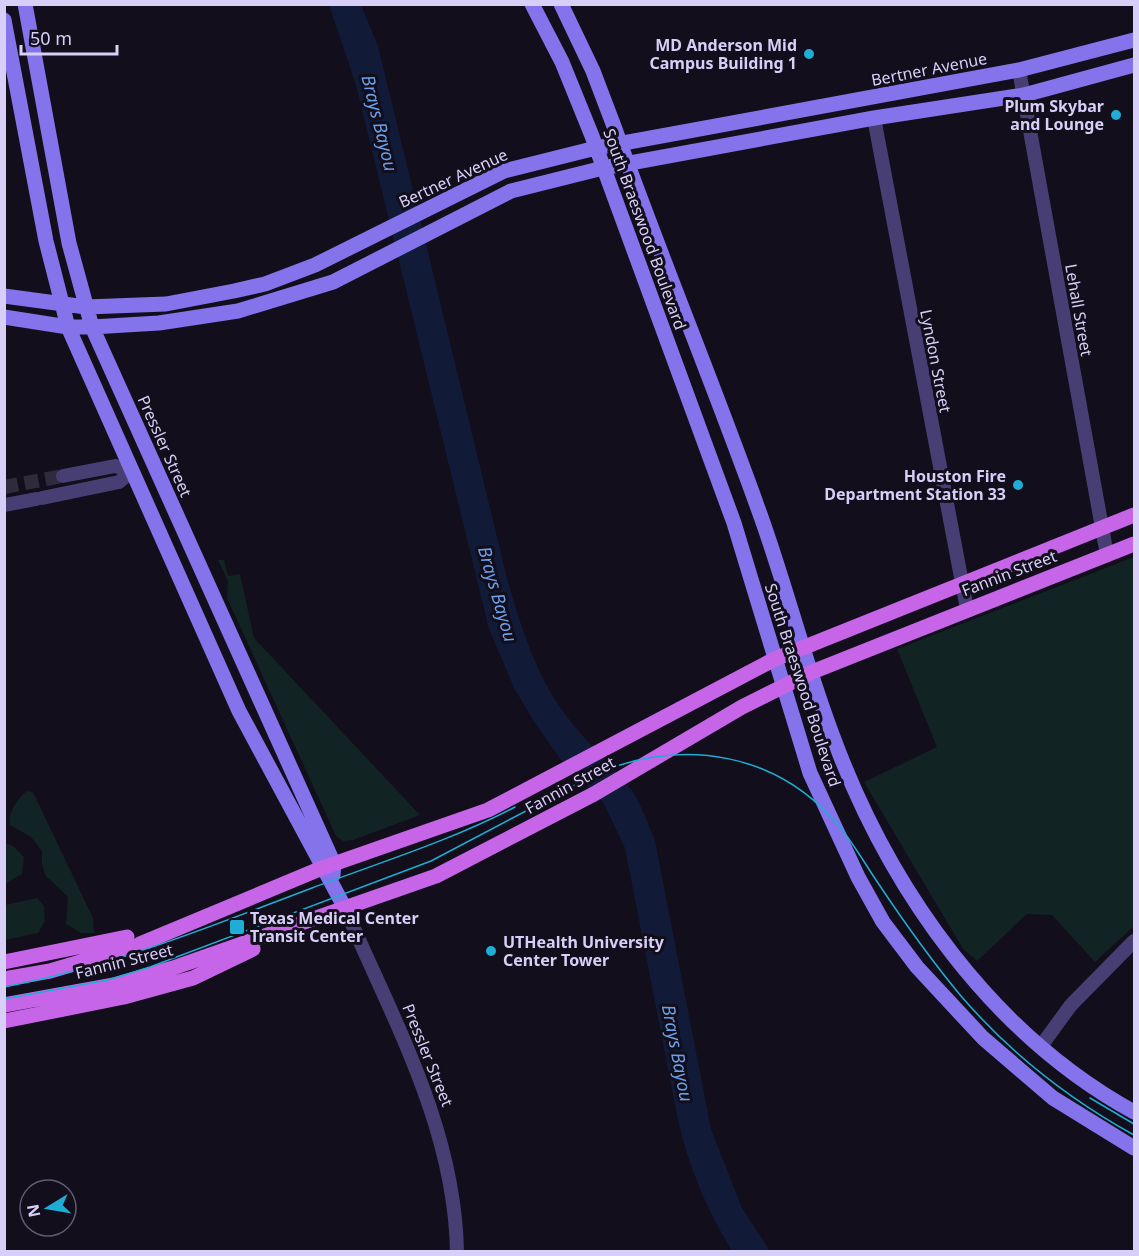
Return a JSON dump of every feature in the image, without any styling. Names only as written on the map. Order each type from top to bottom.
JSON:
[{"type":"main road","name":"Fannin Street","points":[[4,979],[50,971],[229,908],[328,866],[488,810],[775,659],[1134,515]]},
{"type":"main road","name":"Fannin Street","points":[[4,1005],[114,985],[346,910],[436,876],[552,816],[783,686],[812,672],[1134,544]]},
{"type":"main road","points":[[4,1021],[124,997],[193,978],[312,921]]},
{"type":"main road","points":[[4,962],[134,941]]},
{"type":"street","name":"Pressler Street","points":[[25,4],[69,243],[92,327],[275,734],[332,880],[415,1064],[437,1126],[452,1197],[457,1251]]},
{"type":"street","name":"South Braeswood Boulevard","points":[[532,4],[570,81],[596,148],[734,523],[810,773],[843,848],[883,922],[950,1006],[1019,1070],[1086,1121],[1134,1148]]},
{"type":"street","points":[[541,20],[562,6]]},
{"type":"street","name":"South Braeswood Boulevard","points":[[562,6],[593,71],[621,144],[739,459],[834,741],[873,831],[938,935],[967,972],[1041,1046],[1078,1076],[1134,1112]]},
{"type":"street","points":[[4,20],[27,147],[68,327],[193,610],[256,743],[328,866]]},
{"type":"street","name":"Bertner Avenue","points":[[4,296],[86,307],[166,304],[265,284],[315,265],[504,171],[596,148],[1019,70],[1134,39]]},
{"type":"street","points":[[4,318],[68,327],[92,327],[159,323],[238,311],[333,282],[511,191],[603,168],[874,118],[1024,95],[1134,65]]},
{"type":"street","name":"Lehall Street","points":[[1019,70],[1107,555]]},
{"type":"street","points":[[727,145],[754,131],[831,116],[842,104]]},
{"type":"street","name":"Lyndon Street","points":[[874,118],[967,609]]},
{"type":"street","points":[[27,147],[49,143]]},
{"type":"street","points":[[234,291],[238,311]]},
{"type":"street","points":[[714,469],[739,459]]},
{"type":"street","points":[[5,505],[119,482],[132,471],[153,462]]},
{"type":"street","points":[[63,476],[115,466],[132,471]]},
{"type":"street","points":[[193,610],[214,601]]},
{"type":"street","points":[[256,743],[275,734]]},
{"type":"street","points":[[1041,1046],[1071,1005],[1134,941]]},
{"type":"shaded area","points":[[1134,557],[1134,926],[1095,962],[1052,915],[1027,914],[977,961],[963,949],[864,782],[937,747],[897,649]]},
{"type":"shaded area","points":[[218,560],[224,560],[228,576],[240,574],[254,638],[420,815],[353,840],[343,841],[336,836],[227,598],[228,581]]},
{"type":"shaded area","points":[[27,791],[33,792],[93,918],[94,933],[81,933],[66,924],[68,897],[45,875],[42,851],[31,837],[10,825],[10,815],[14,806]]},
{"type":"shaded area","points":[[5,843],[13,846],[24,857],[22,874],[5,884]]},
{"type":"shaded area","points":[[37,898],[44,906],[45,921],[38,933],[5,940],[5,905]]},
{"type":"water","name":"Brays Bayou","points":[[329,5],[361,5],[378,46],[508,582],[518,615],[536,664],[552,695],[578,730],[633,793],[655,841],[711,1129],[742,1208],[770,1251],[732,1251],[707,1204],[693,1172],[678,1120],[625,848],[603,802],[559,757],[535,723],[515,690],[489,629],[356,85]]},
{"type":"tunnel","points":[[4,487],[63,476]]},
{"type":"tram line","points":[[4,999],[108,980],[150,967],[431,861],[600,772],[632,762],[665,756],[697,755],[729,759],[759,768],[788,782],[815,801],[839,826],[918,941],[980,1017],[1020,1056],[1064,1090],[1134,1135]]},
{"type":"tram line","points":[[4,987],[123,957],[198,931],[440,841],[515,807]]},
{"type":"tram line","points":[[1090,1098],[1134,1124]]},
{"type":"place","name":"MD Anderson Mid Campus Building 1","points":[[809,54]]},
{"type":"place","name":"Plum Skybar and Lounge","points":[[1116,115]]},
{"type":"place","name":"Houston Fire Department Station 33","points":[[1018,485]]},
{"type":"place","name":"Texas Medical Center Transit Center","points":[[237,927]]},
{"type":"place","name":"UTHealth University Center Tower","points":[[491,951]]}]
